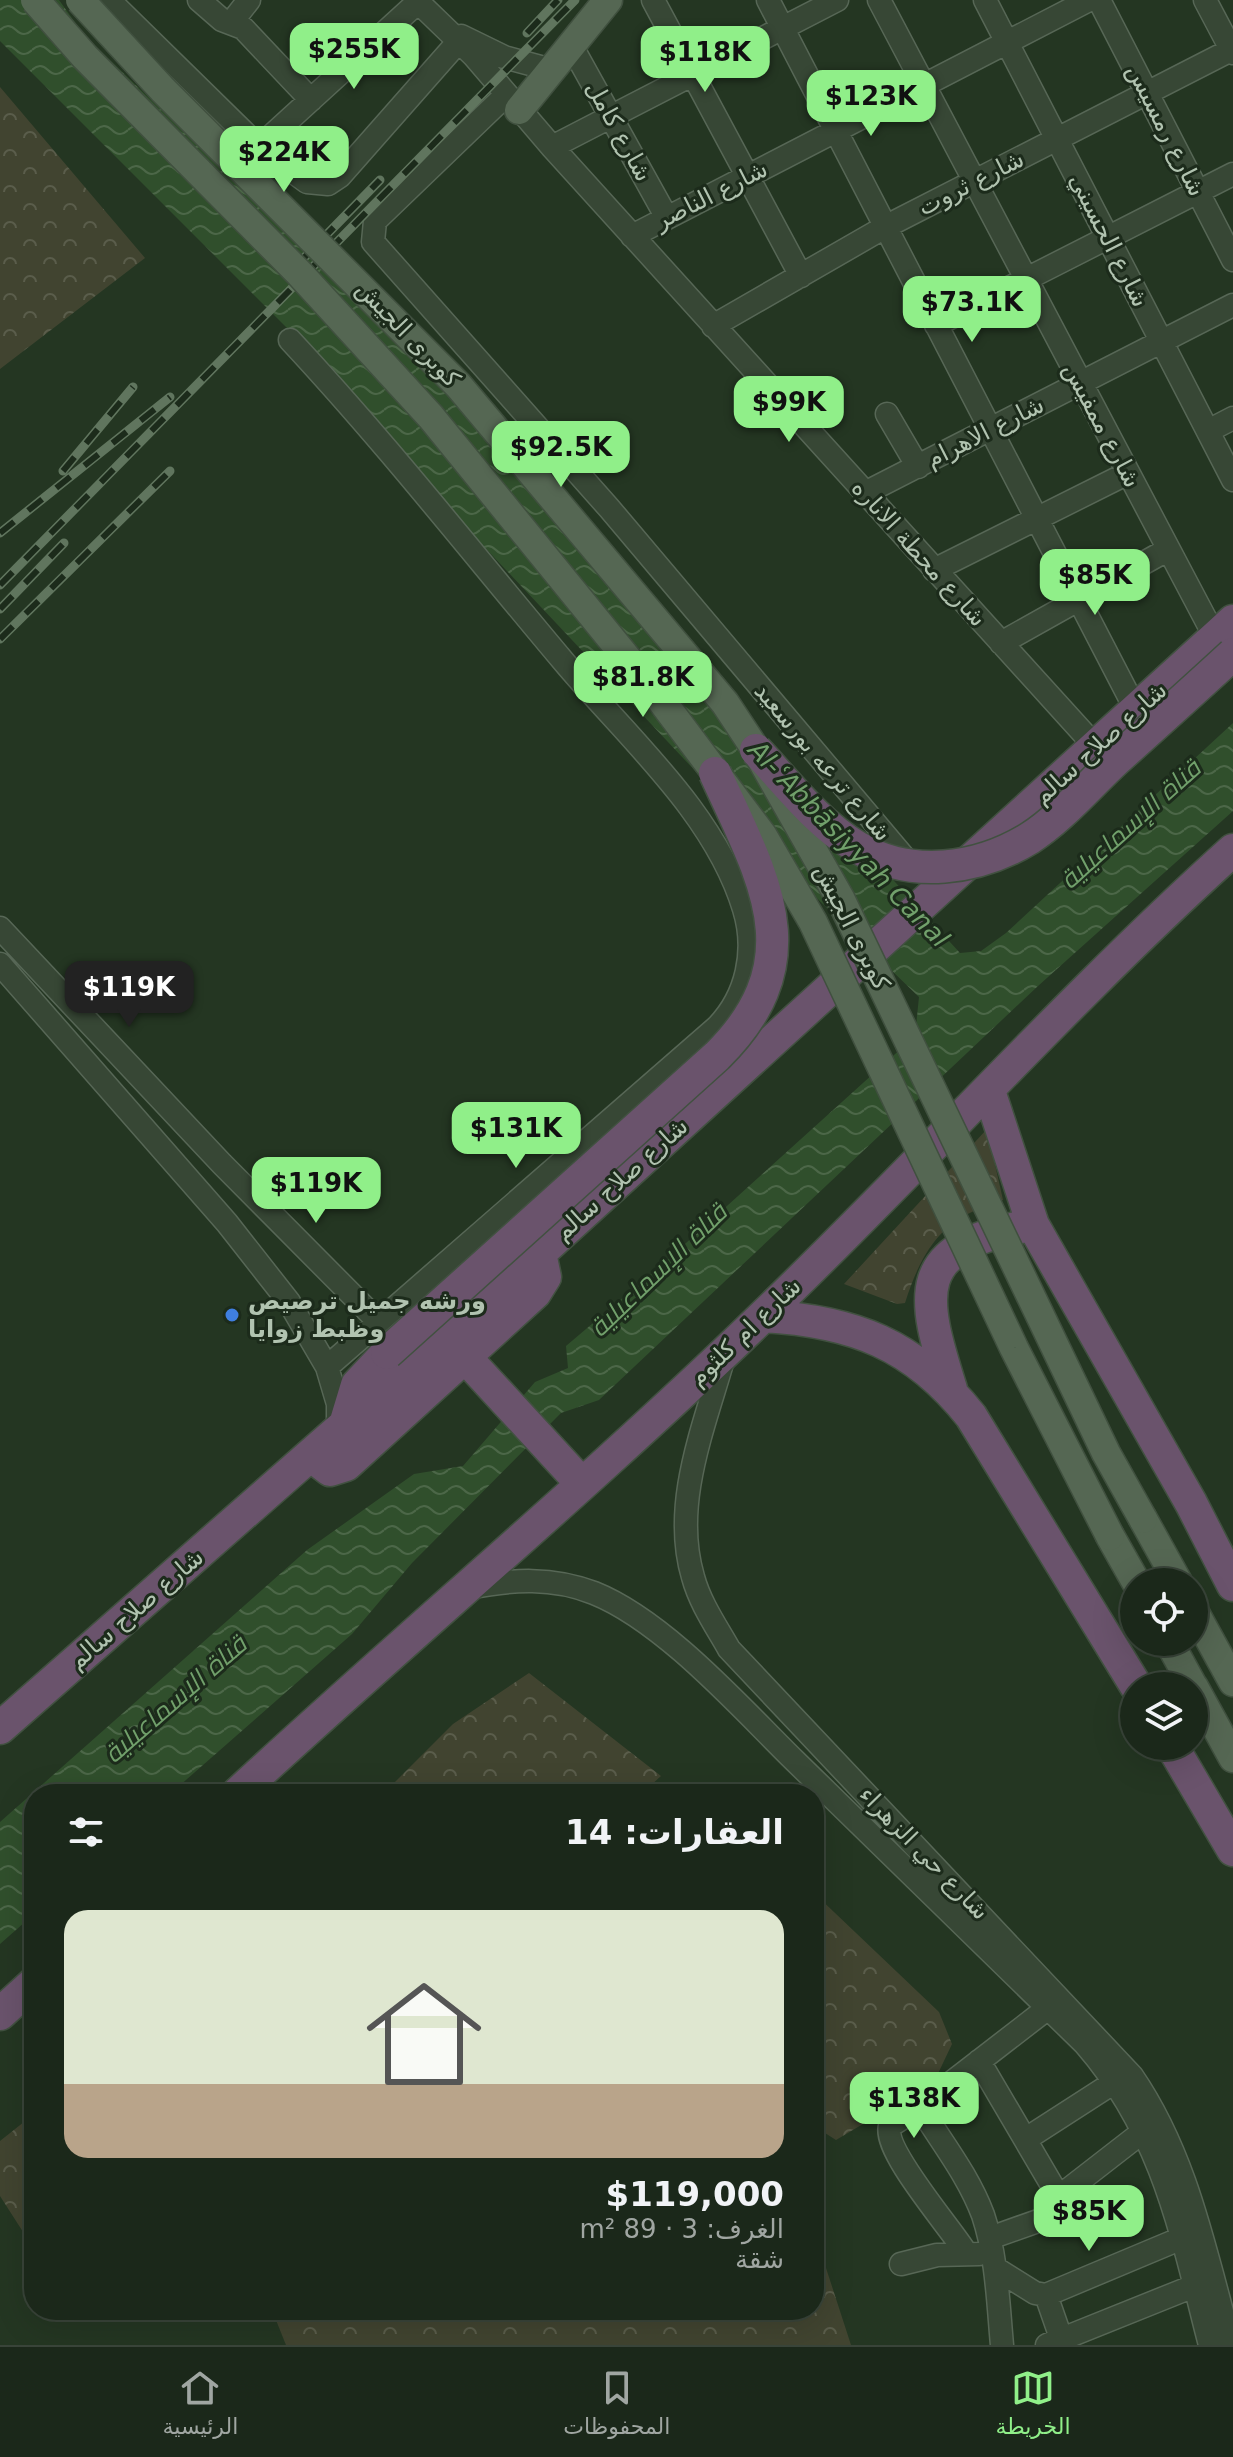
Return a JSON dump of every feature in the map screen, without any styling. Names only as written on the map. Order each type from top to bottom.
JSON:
[{"type":"highway","points":[[756,750],[824,822],[860,848],[891,861],[923,867],[968,864],[989,858],[1033,836],[1227,638]]},
{"type":"highway","name":"شارع صلاح سالم","points":[[0,1728],[313,1457],[1095,746],[1227,638]]},
{"type":"highway","points":[[341,1430],[357,1385],[387,1353],[717,1056],[757,1005],[771,955],[772,913],[766,887],[715,773]]},
{"type":"highway","name":"شارع ام كلثوم","points":[[248,1784],[468,1588],[763,1316],[989,1091],[1082,990],[1233,850]]},
{"type":"highway","points":[[989,1091],[1033,1225],[1191,1503],[1233,1585]]},
{"type":"highway","points":[[951,1391],[929,1313],[933,1280],[942,1262],[960,1247],[990,1234],[1033,1225]]},
{"type":"highway","points":[[313,1457],[330,1470],[341,1469],[473,1366],[540,1288],[545,1277],[540,1253]]},
{"type":"highway","points":[[763,1316],[815,1319],[863,1334],[908,1355],[951,1391],[980,1429],[1128,1672]]},
{"type":"highway","points":[[473,1366],[582,1484]]},
{"type":"highway","points":[[1180,1760],[1233,1850]]},
{"type":"highway","points":[[0,2014],[24,1992]]},
{"type":"main road","name":"كوبرى الجيش","points":[[35,0],[85,57],[300,274],[402,384],[506,506],[661,700],[763,836],[813,922],[1014,1348],[1128,1568]]},
{"type":"main road","name":"كوبرى الجيش","points":[[80,0],[163,90],[458,385],[695,666],[756,750],[841,900],[1106,1453],[1170,1568]]},
{"type":"main road","points":[[512,102],[552,70],[608,0]]},
{"type":"main road","points":[[1208,1636],[1233,1682]]},
{"type":"main road","points":[[1208,1712],[1233,1758]]},
{"type":"street","points":[[109,0],[259,147],[307,182],[321,185],[334,181],[459,41]]},
{"type":"street","points":[[199,0],[222,20],[243,28],[311,100]]},
{"type":"street","points":[[231,23],[249,0]]},
{"type":"street","points":[[653,0],[695,73],[801,276]]},
{"type":"street","points":[[768,0],[1136,710]]},
{"type":"street","points":[[552,147],[837,0]]},
{"type":"street","name":"شارع ممفيس","points":[[879,0],[1167,550],[1227,638]]},
{"type":"street","name":"شارع الحسيني","points":[[985,0],[1233,480]]},
{"type":"street","name":"شارع الناصر","points":[[632,236],[1089,0]]},
{"type":"street","name":"شارع رمسيس","points":[[1099,0],[1233,260]]},
{"type":"street","points":[[1205,0],[1232,51]]},
{"type":"street","points":[[259,147],[417,1],[443,24],[482,47],[552,70]]},
{"type":"street","name":"شارع محطة الاناره","points":[[443,24],[1095,746]]},
{"type":"street","name":"شارع كامل","points":[[571,45],[667,218]]},
{"type":"street","name":"شارع ثروت","points":[[713,326],[885,227],[1232,51]]},
{"type":"street","name":"شارع ترعه بورسعيد","points":[[512,102],[375,221],[373,242],[609,508],[934,893]]},
{"type":"street","points":[[936,325],[1233,174]]},
{"type":"street","name":"شارع الاهرام","points":[[865,493],[1233,305]]},
{"type":"street","points":[[290,340],[358,413],[695,818],[719,854],[745,912],[748,968],[738,1001],[717,1027],[377,1320],[327,1367]]},
{"type":"street","points":[[887,414],[918,467]]},
{"type":"street","points":[[1208,431],[1233,418]]},
{"type":"street","points":[[934,570],[1128,473]]},
{"type":"street","points":[[1001,643],[1167,550]]},
{"type":"street","points":[[0,928],[222,1164],[377,1320]]},
{"type":"street","points":[[0,964],[198,1190],[289,1302],[327,1367],[338,1404],[341,1430]]},
{"type":"street","points":[[738,1001],[754,1012],[773,1016],[794,1014],[812,1004]]},
{"type":"street","points":[[198,1190],[222,1164]]},
{"type":"street","name":"شارع حي الزهراء","points":[[725,1352],[692,1471],[685,1525],[693,1579],[703,1604],[729,1649],[1132,2076],[1159,2119],[1183,2173],[1231,2345]]},
{"type":"street","name":"شارع حي الزهراء","points":[[468,1588],[532,1580],[564,1584],[624,1608],[705,1673],[819,1784]]},
{"type":"street","points":[[705,1673],[729,1649]]},
{"type":"street","name":"شارع حي الزهراء","points":[[824,1789],[1048,2008],[1116,2081],[1145,2130],[1166,2181],[1210,2345]]},
{"type":"street","points":[[966,2253],[943,2217],[918,2189],[889,2139],[890,2126],[920,2107],[1048,2008]]},
{"type":"street","points":[[901,2264],[937,2255],[992,2254],[1059,2213],[1063,2204],[979,2061]]},
{"type":"street","points":[[1026,2139],[1116,2081]]},
{"type":"street","points":[[920,2107],[972,2190],[992,2254],[1002,2345]]},
{"type":"street","points":[[1060,2196],[1145,2130]]},
{"type":"street","points":[[992,2254],[1035,2293],[1046,2295],[1182,2238]]},
{"type":"street","points":[[1046,2295],[1054,2342],[1194,2286]]},
{"type":"green space","points":[[0,87],[145,258],[0,369]]},
{"type":"green space","points":[[987,1129],[1003,1200],[978,1209],[948,1227],[929,1249],[905,1303],[897,1304],[844,1284]]},
{"type":"green space","points":[[529,1673],[661,1776],[652,1784],[393,1784],[453,1724]]},
{"type":"green space","points":[[824,1903],[939,2012],[952,2044],[934,2082],[836,2140],[824,2132]]},
{"type":"green space","points":[[24,2122],[24,2233],[0,2196],[0,2141]]},
{"type":"green space","points":[[824,2262],[851,2345],[286,2345],[276,2320],[824,2320]]},
{"type":"water","points":[[0,0],[59,0],[84,35],[399,340],[960,953],[981,951],[1006,933],[1233,723],[1233,811],[1038,986],[599,1400],[561,1413],[412,1563],[352,1634],[181,1784],[43,1784],[307,1550],[414,1474],[463,1466],[535,1382],[568,1368],[566,1346],[665,1262],[915,1036],[919,997],[796,878],[427,486],[289,330],[0,41]]},
{"type":"water","points":[[24,1801],[24,1923],[0,1944],[0,1822]]},
{"type":"railway","points":[[527,33],[558,0]]},
{"type":"railway","points":[[0,585],[575,0]]},
{"type":"railway","points":[[296,266],[380,180]]},
{"type":"railway","points":[[63,471],[133,387]]},
{"type":"railway","points":[[0,533],[170,397]]},
{"type":"railway","points":[[0,639],[170,471]]},
{"type":"railway","points":[[0,609],[64,543]]},
{"type":"place","name":"ورشه جميل ترصيص وظبط زوايا","points":[[232,1315]]},
{"type":"water label","name":"قناة الإسماعيلية","points":[[1130,824]]},
{"type":"water label","name":"Al-ʿAbbāsiyyah Canal","points":[[849,844]]},
{"type":"water label","name":"قناة الإسماعيلية","points":[[658,1270]]},
{"type":"water label","name":"قناة الإسماعيلية","points":[[175,1699]]}]
